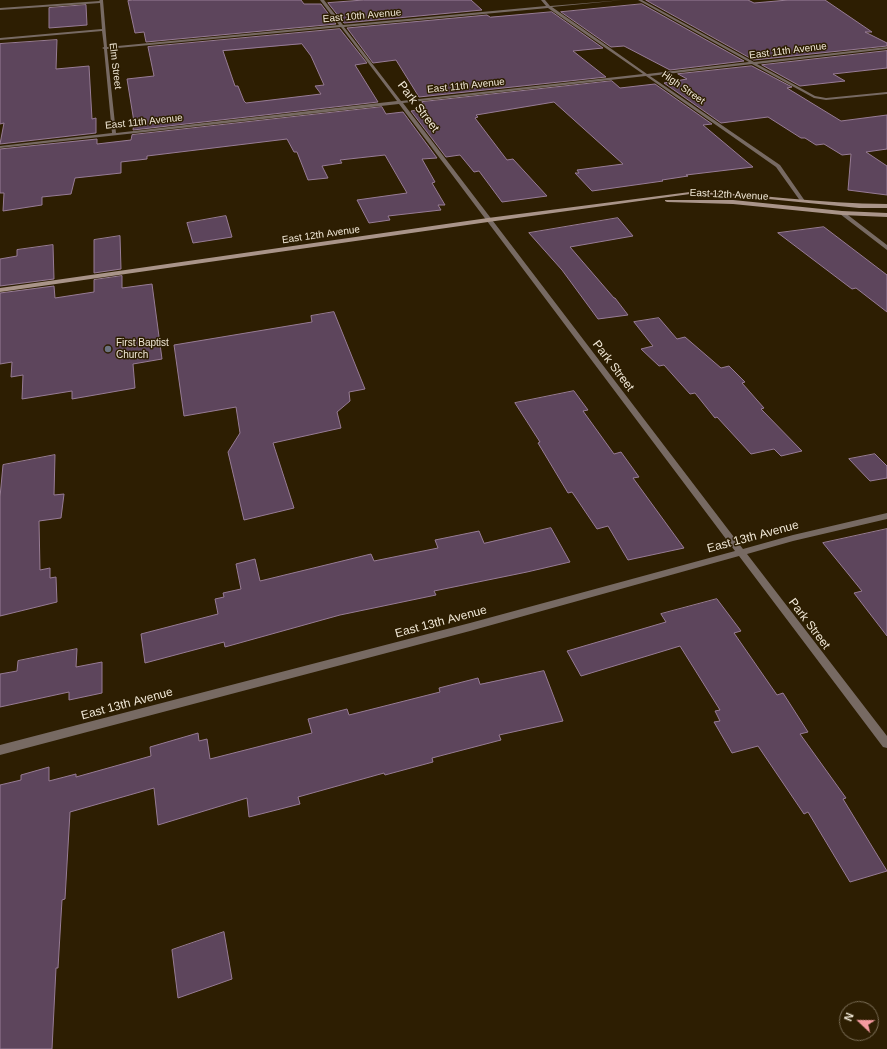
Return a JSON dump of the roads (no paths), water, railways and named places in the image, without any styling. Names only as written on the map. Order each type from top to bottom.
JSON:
[{"type":"street","name":"Park Street","points":[[322,0],[401,102],[488,220],[887,744]]},
{"type":"street","name":"High Street","points":[[543,0],[549,6],[778,166],[803,201]]},
{"type":"street","name":"East 10th Avenue","points":[[104,48],[621,0]]},
{"type":"street","points":[[640,0],[753,64],[819,99],[887,93]]},
{"type":"street","points":[[0,9],[101,1]]},
{"type":"street","name":"Elm Street","points":[[101,1],[104,48],[108,68],[114,134]]},
{"type":"street","points":[[0,39],[103,30]]},
{"type":"street","name":"East 11th Avenue","points":[[0,147],[887,48]]},
{"type":"street","name":"East 12th Avenue","points":[[0,290],[488,220],[690,194],[728,194],[859,206],[887,206]]},
{"type":"street","name":"East 12th Avenue","points":[[645,200],[733,202],[842,214],[887,215]]},
{"type":"street","points":[[842,214],[887,248]]},
{"type":"street","name":"East 13th Avenue","points":[[0,750],[470,627],[793,538],[887,516]]},
{"type":"place","name":"First Baptist Church","points":[[108,349]]}]
